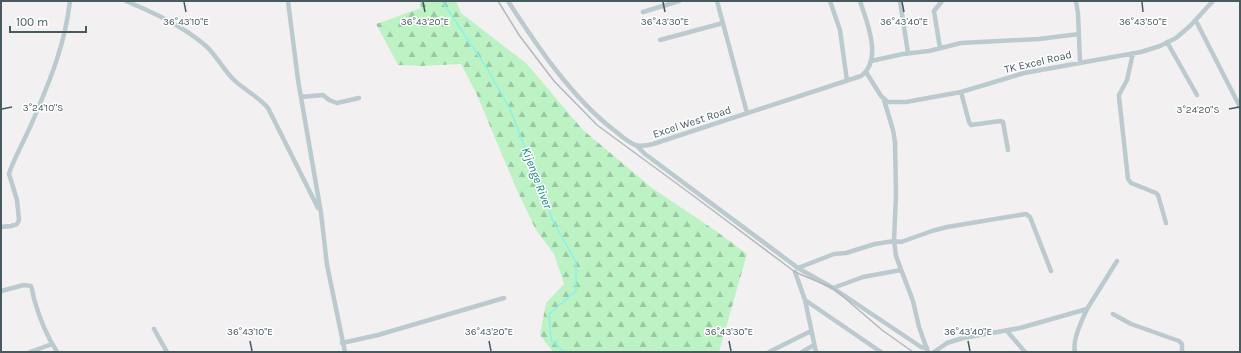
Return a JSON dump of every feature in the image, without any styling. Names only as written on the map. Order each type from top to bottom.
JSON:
[{"type":"street","points":[[1,227],[17,224],[19,220],[14,188],[9,174],[35,117],[57,61],[66,29],[70,1]]},
{"type":"street","points":[[126,1],[170,21],[188,32],[207,47],[232,78],[268,108],[321,214]]},
{"type":"street","points":[[288,1],[301,97],[321,214],[327,265],[345,352]]},
{"type":"street","points":[[508,1],[539,48],[586,105],[608,125],[797,270],[833,288],[927,350]]},
{"type":"street","points":[[643,12],[679,1]]},
{"type":"street","points":[[717,1],[746,113]]},
{"type":"street","points":[[830,1],[840,30],[847,81]]},
{"type":"street","points":[[860,1],[871,39],[872,61],[866,72],[884,100],[895,142],[896,194],[894,241],[896,256],[914,301],[927,350]]},
{"type":"street","points":[[900,1],[908,53]]},
{"type":"street","points":[[940,48],[934,11],[942,1]]},
{"type":"street","points":[[1076,1],[1078,10],[1080,62]]},
{"type":"street","name":"TK Excel Road","points":[[884,100],[888,102],[906,102],[961,92],[1024,73],[1133,53],[1160,46],[1176,38],[1196,20],[1213,1]]},
{"type":"street","points":[[1196,20],[1240,107]]},
{"type":"street","points":[[660,40],[723,24]]},
{"type":"street","points":[[872,61],[960,44],[1033,40],[1079,34]]},
{"type":"street","points":[[1167,42],[1197,95]]},
{"type":"street","points":[[1133,53],[1129,72],[1119,97],[1128,179],[1131,183],[1156,192],[1166,223]]},
{"type":"street","name":"Excel West Road","points":[[636,145],[653,144],[847,81],[861,76],[866,72]]},
{"type":"street","points":[[961,92],[968,122],[971,125],[1000,121],[1003,122],[1008,150]]},
{"type":"street","points":[[301,97],[323,95],[329,100],[337,103],[359,98]]},
{"type":"street","points":[[797,270],[834,254],[846,253],[875,244],[894,241],[901,242],[947,227],[1026,214],[1030,217],[1051,271]]},
{"type":"street","points":[[1074,352],[1078,331],[1087,309],[1117,261]]},
{"type":"street","points":[[797,270],[816,352]]},
{"type":"street","points":[[833,288],[863,277],[901,270]]},
{"type":"street","points":[[1,291],[28,285],[31,286],[34,301],[41,320],[48,337],[57,352]]},
{"type":"street","points":[[342,343],[378,335],[504,298]]},
{"type":"street","points":[[805,300],[881,352]]},
{"type":"street","points":[[934,352],[947,343],[963,338],[1007,331],[1087,309]]},
{"type":"street","points":[[1113,314],[1132,324],[1179,341],[1182,344],[1182,352]]},
{"type":"street","points":[[154,329],[167,352]]},
{"type":"street","points":[[769,352],[811,331]]},
{"type":"street","points":[[1007,331],[1026,352]]},
{"type":"street","points":[[30,352],[52,344]]},
{"type":"street","points":[[802,352],[814,346]]},
{"type":"green space","points":[[419,1],[456,1],[461,13],[526,63],[583,130],[652,188],[716,231],[747,254],[719,352],[553,352],[540,335],[546,303],[564,284],[554,254],[536,230],[516,188],[477,95],[461,64],[421,66],[398,65],[376,24],[421,8]]},
{"type":"waterway","name":"Kijenge River","points":[[442,1],[488,70],[510,109],[553,221],[576,262],[576,291],[549,314],[551,340],[564,352]]},
{"type":"railway","points":[[498,1],[519,35],[554,81],[597,125],[795,272],[833,288],[882,330],[913,352]]}]
